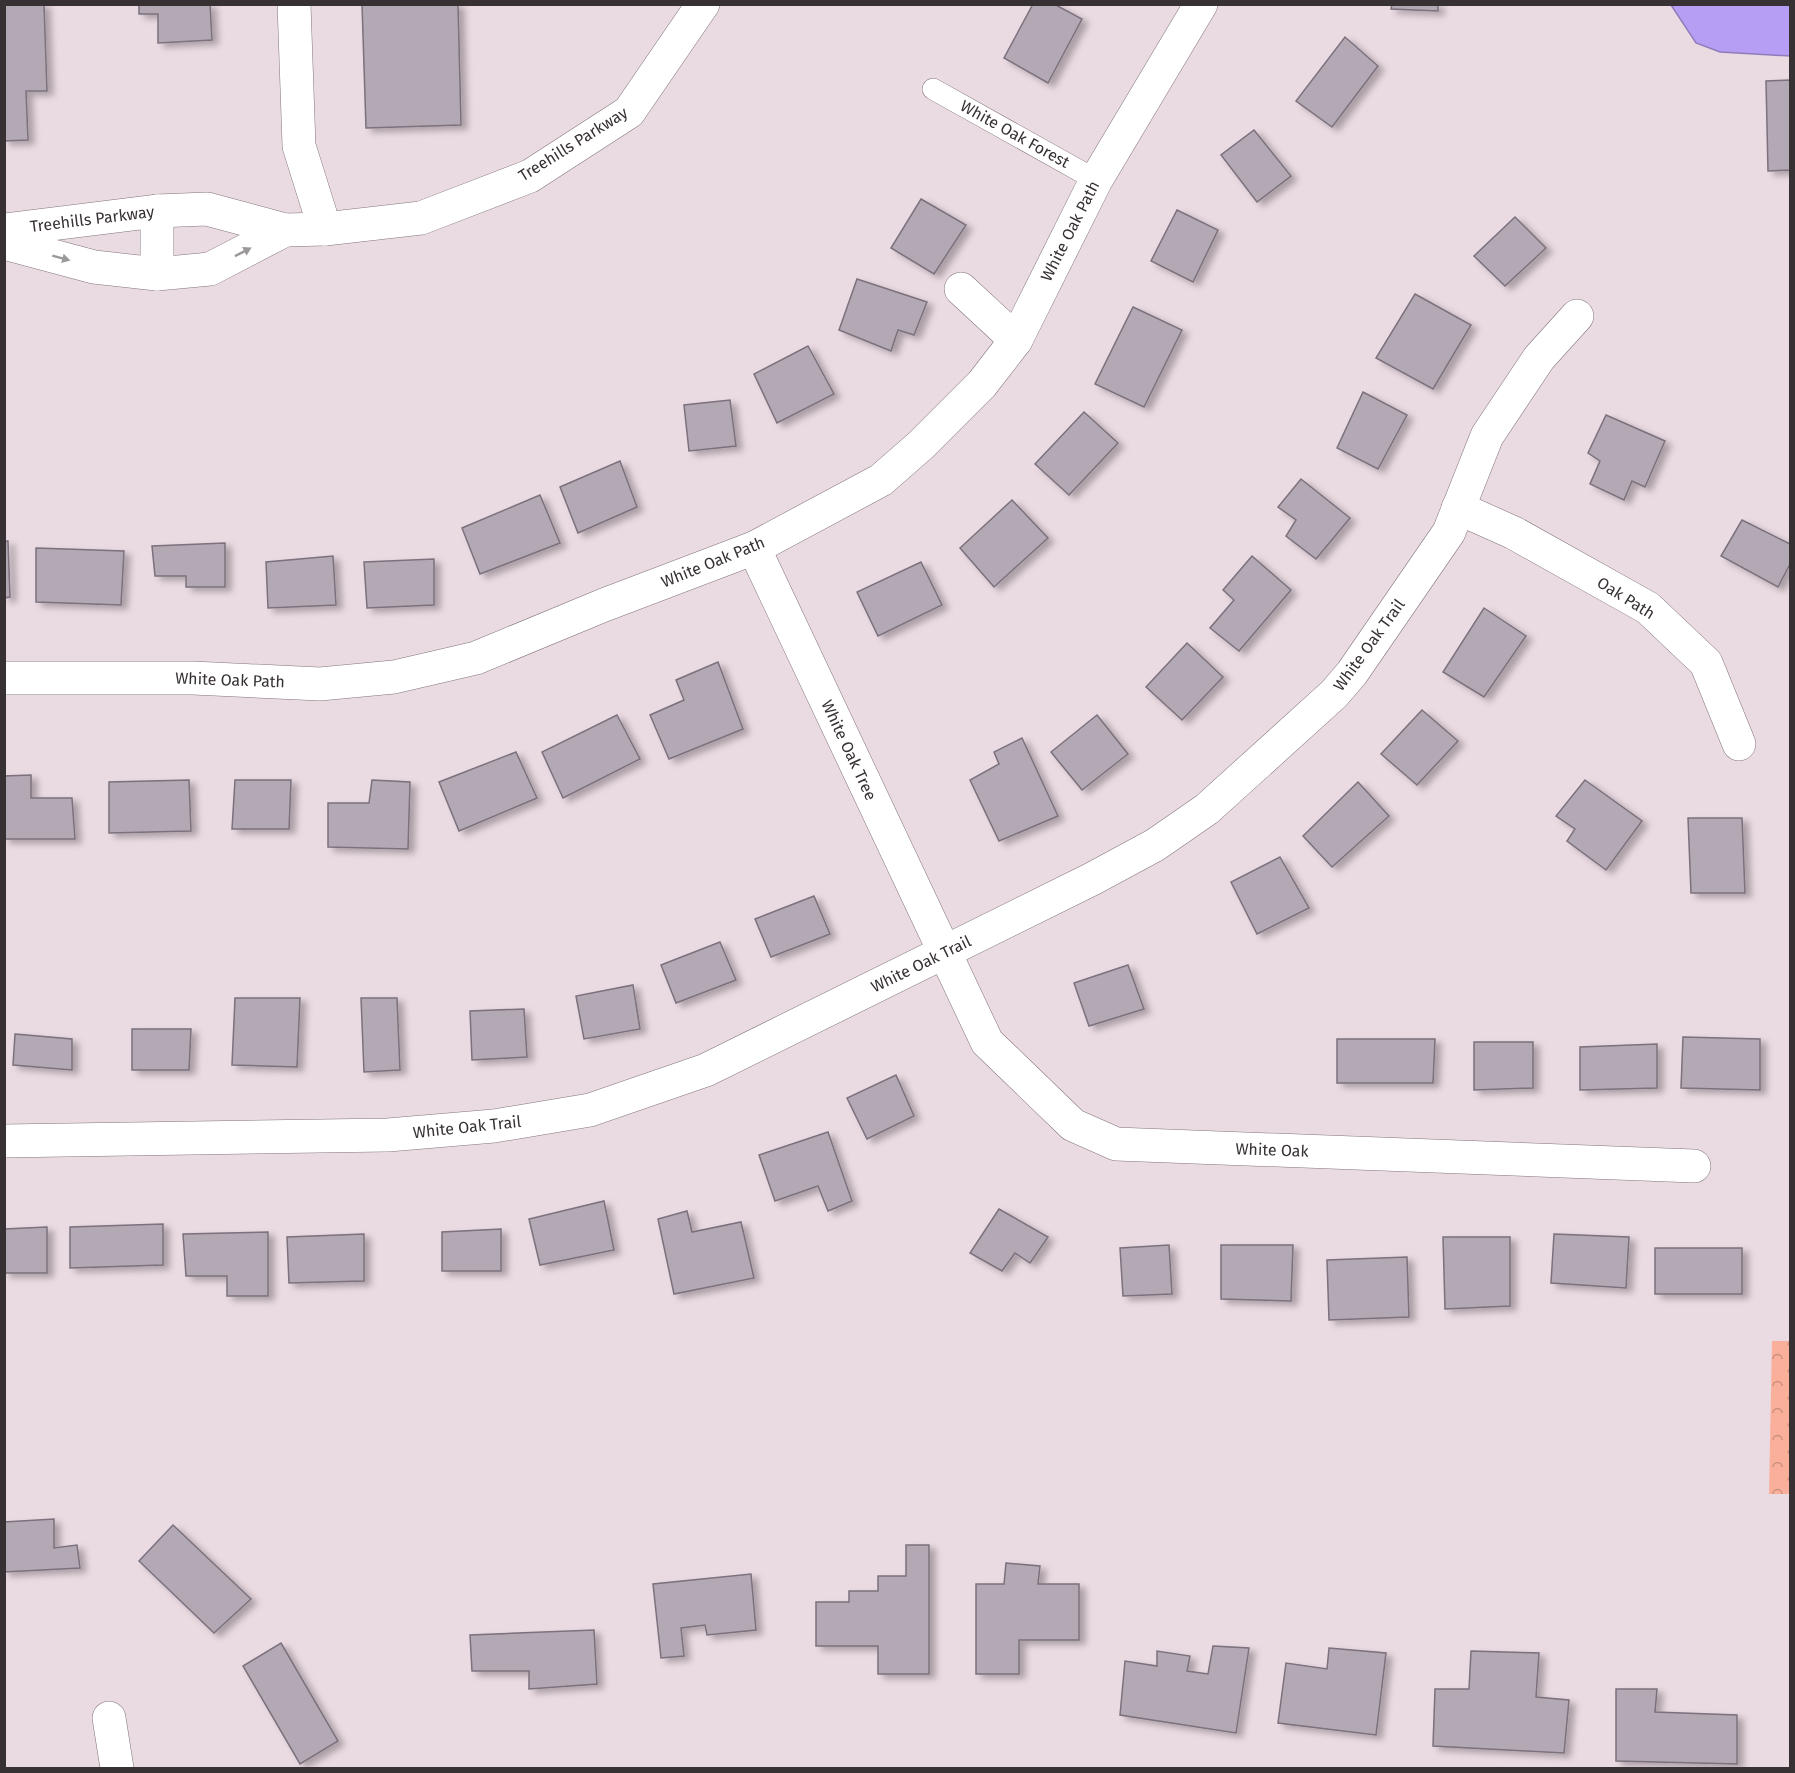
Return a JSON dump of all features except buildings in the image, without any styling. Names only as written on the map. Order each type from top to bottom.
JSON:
[{"type":"street","points":[[294,4],[299,146],[325,229]]},
{"type":"street","name":"Treehills Parkway","points":[[4,230],[157,211],[207,209],[285,230],[325,229],[421,218],[530,176],[629,112],[703,4]]},
{"type":"street","name":"White Oak Path","points":[[4,678],[193,678],[320,684],[394,677],[476,658],[604,605],[754,548],[881,480],[921,445],[982,384],[1016,340],[1096,180],[1201,4]]},
{"type":"street","points":[[157,211],[157,273]]},
{"type":"street","name":"Treehills Parkway","points":[[4,243],[94,267],[157,273],[210,269],[285,230]]},
{"type":"street","points":[[961,289],[1016,340]]},
{"type":"street","name":"White Oak Trail","points":[[4,1141],[388,1135],[494,1126],[590,1110],[706,1070],[1155,846],[1207,809],[1334,694],[1352,673],[1449,532],[1487,436],[1539,358],[1577,316]]},
{"type":"street","name":"Oak Path","points":[[1458,508],[1514,533],[1648,608],[1706,663],[1739,744]]},
{"type":"street","name":"White Oak Tree","points":[[754,548],[944,953]]},
{"type":"street","name":"White Oak","points":[[944,953],[987,1042],[1073,1125],[1116,1144],[1694,1166]]},
{"type":"street","points":[[109,1718],[117,1768]]},
{"type":"lane","name":"White Oak Forest","points":[[933,89],[1096,180]]},
{"type":"green space","points":[[1772,1341],[1790,1341],[1790,1494],[1769,1494]]},
{"type":"shaded area","points":[[1671,5],[1790,5],[1790,56],[1720,52],[1696,43]]}]
